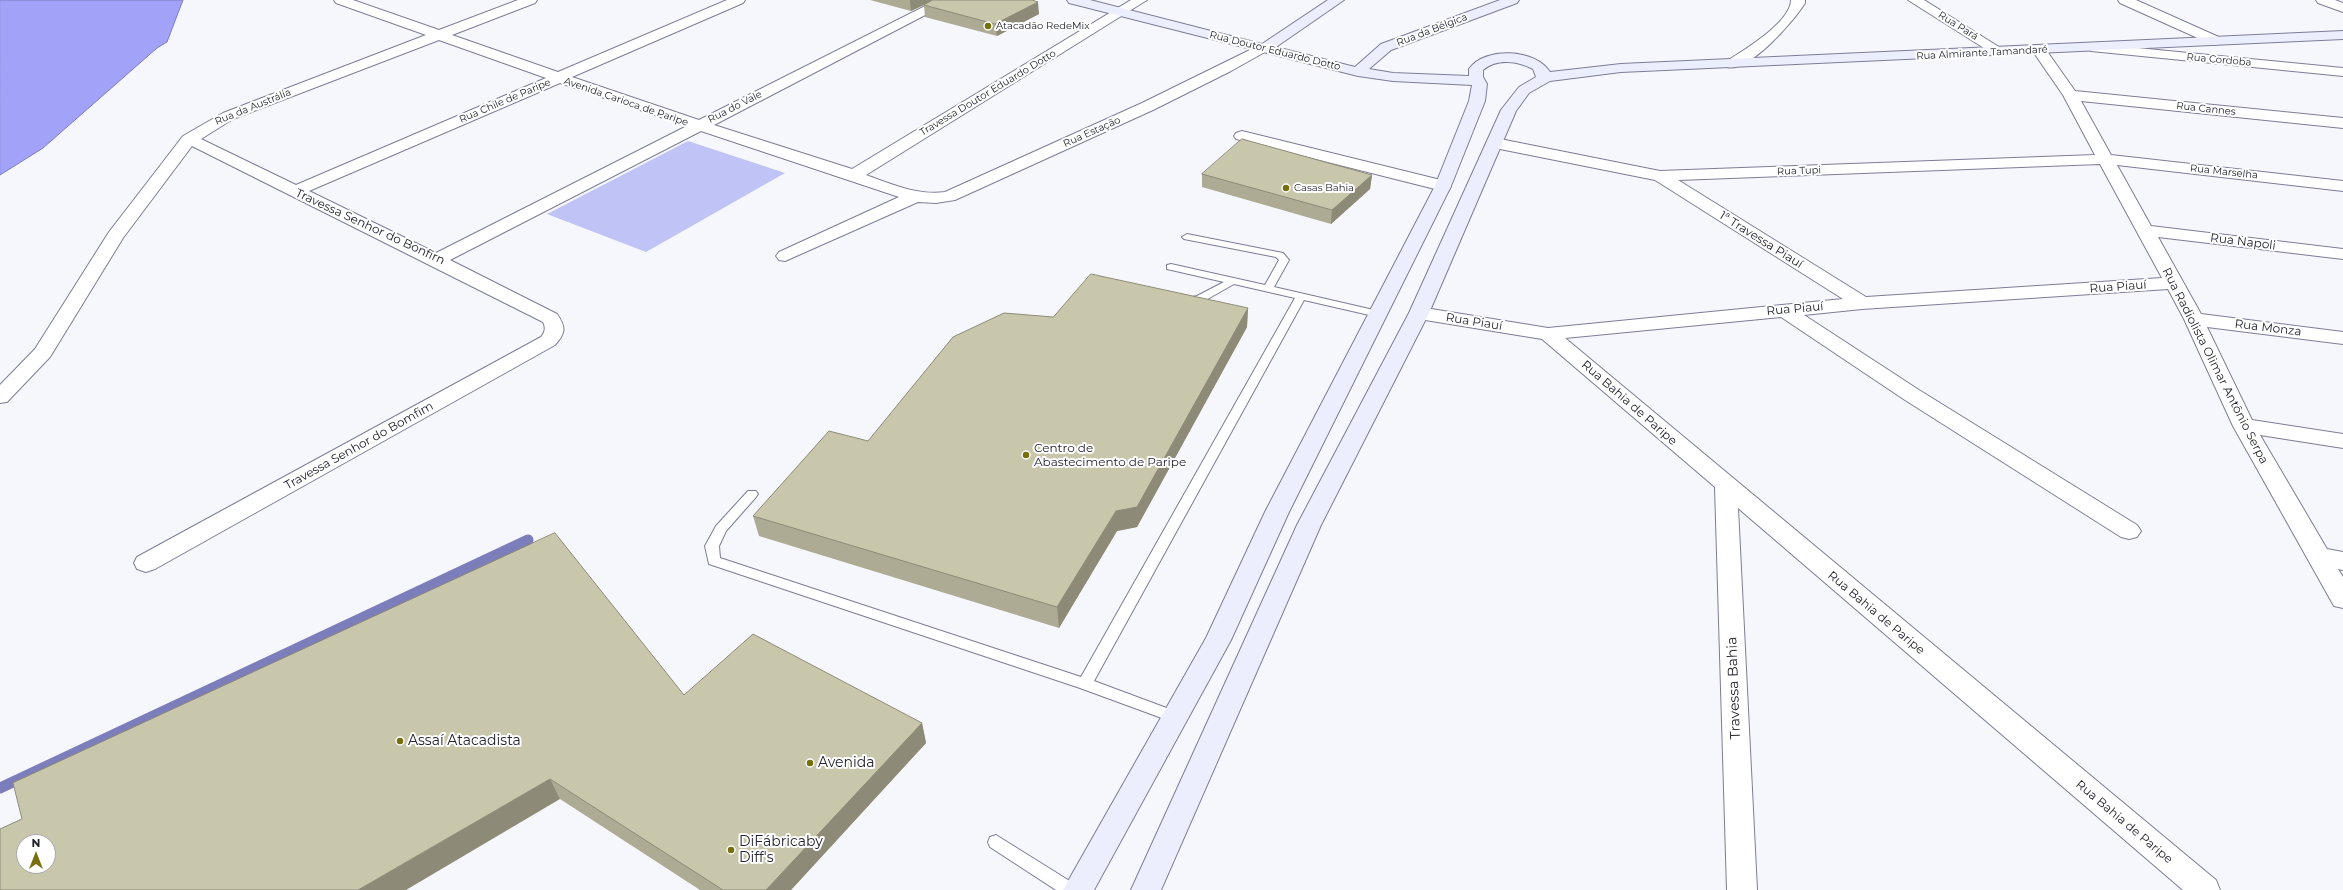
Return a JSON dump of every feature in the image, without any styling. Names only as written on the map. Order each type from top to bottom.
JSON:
[{"type":"main road","name":"Rua Doutor Eduardo Dotto","points":[[1074,0],[1358,72],[1393,77],[1478,81]]},
{"type":"main road","points":[[1265,48],[1337,0]]},
{"type":"main road","name":"Rua da Bélgica","points":[[1358,72],[1376,54],[1386,47],[1512,0]]},
{"type":"main road","name":"Rua Almirante Tamandaré","points":[[1539,70],[1732,64],[2343,36]]},
{"type":"main road","points":[[1078,890],[1218,640],[1277,512],[1443,186],[1477,101],[1480,90],[1476,69],[1487,60],[1510,58],[1539,70],[1542,81],[1524,90],[1508,110],[1495,143],[1419,313],[1310,525],[1146,890]]},
{"type":"street","name":"Avenida Carioca de Paripe","points":[[341,0],[556,79],[696,126],[854,174],[914,197]]},
{"type":"street","name":"Rua da Austrália","points":[[0,397],[44,353],[115,236],[189,139],[228,116],[530,0]]},
{"type":"street","name":"Rua Chile de Paripe","points":[[294,192],[738,0]]},
{"type":"street","name":"Rua do Vale","points":[[438,259],[696,126],[947,0]]},
{"type":"street","name":"Travessa Doutor Eduardo Dotto","points":[[854,174],[1140,0]]},
{"type":"street","points":[[1732,64],[1778,31],[1790,18],[1798,3],[1798,0]]},
{"type":"street","name":"Rua Pará","points":[[1915,0],[2000,52]]},
{"type":"street","points":[[2125,0],[2216,41]]},
{"type":"street","points":[[2322,0],[2343,8]]},
{"type":"street","name":"Rua Estação","points":[[914,197],[936,199],[949,196],[1207,80],[1265,48]]},
{"type":"street","name":"Rua Cordoba","points":[[2096,48],[2343,72]]},
{"type":"street","name":"Rua Radiolista Olimar Antônio Serpa","points":[[2039,50],[2070,95],[2143,230],[2194,319],[2244,426],[2343,599]]},
{"type":"street","name":"Rua Cannes","points":[[2070,95],[2343,123]]},
{"type":"street","points":[[1242,136],[1443,186]]},
{"type":"street","name":"Travessa Senhor do Bonfirn","points":[[189,139],[294,192],[438,259],[550,318]]},
{"type":"street","name":"Rua Tupi","points":[[1495,143],[1660,176],[2105,159]]},
{"type":"street","name":"Rua Marselha","points":[[2105,159],[2343,186]]},
{"type":"street","name":"1ª Travessa Piauí","points":[[1660,176],[1862,303]]},
{"type":"street","points":[[785,256],[914,197]]},
{"type":"street","name":"Rua Napoli","points":[[2143,230],[2343,254]]},
{"type":"street","name":"Rua Piauí","points":[[1419,313],[1548,334],[1862,303],[2174,283]]},
{"type":"street","points":[[1784,310],[1868,368],[1975,433],[2129,532]]},
{"type":"street","name":"Travessa Senhor do Bomfim","points":[[146,563],[548,341],[554,334],[555,326],[550,318]]},
{"type":"street","name":"Rua Monza","points":[[2194,319],[2343,338]]},
{"type":"street","name":"Rua Bahia de Paripe","points":[[1548,334],[1726,487],[2205,890]]},
{"type":"street","points":[[2244,426],[2343,441]]},
{"type":"street","name":"Travessa Bahia","points":[[1726,487],[1742,890]]},
{"type":"street","points":[[2318,556],[2343,561]]},
{"type":"lane","points":[[1187,237],[1279,255],[1284,260],[1268,289]]},
{"type":"lane","points":[[1171,267],[1378,314]]},
{"type":"lane","points":[[1174,300],[1181,302],[1200,299],[1233,281]]},
{"type":"lane","points":[[1085,684],[1301,296]]},
{"type":"lane","points":[[752,494],[721,529],[712,546],[714,561],[1085,684],[1175,717]]},
{"type":"lane","points":[[996,842],[1070,890]]},
{"type":"shaded area","points":[[688,141],[785,173],[646,252],[547,214]]},
{"type":"water","points":[[0,0],[183,0],[167,42],[157,48],[43,148],[0,175]]},
{"type":"building","points":[[933,0],[1032,0],[1038,2],[995,24],[924,5]]},
{"type":"building","name":"Casas Bahia","points":[[1242,139],[1372,175],[1332,210],[1202,174]]},
{"type":"building","name":"Centro de Abastecimento de Paripe","points":[[1091,274],[1248,308],[1137,507],[1116,511],[1057,607],[753,516],[829,431],[868,441],[953,337],[1004,313],[1053,317]]},
{"type":"building","name":"Assaí Atacadista","points":[[555,533],[684,695],[753,634],[922,723],[766,890],[723,890],[550,779],[358,890],[0,890],[0,829],[22,819],[13,783]]},
{"type":"waterway","points":[[0,788],[528,540]]},
{"type":"place","name":"Atacadão RedeMix","points":[[988,26]]},
{"type":"place","name":"Casas Bahia","points":[[1286,188]]},
{"type":"place","name":"Centro de Abastecimento de Paripe","points":[[1026,455]]},
{"type":"place","name":"Assaí Atacadista","points":[[400,741]]},
{"type":"place","name":"Avenida","points":[[810,763]]},
{"type":"place","name":"DiFábricaby Diff's","points":[[731,850]]}]
